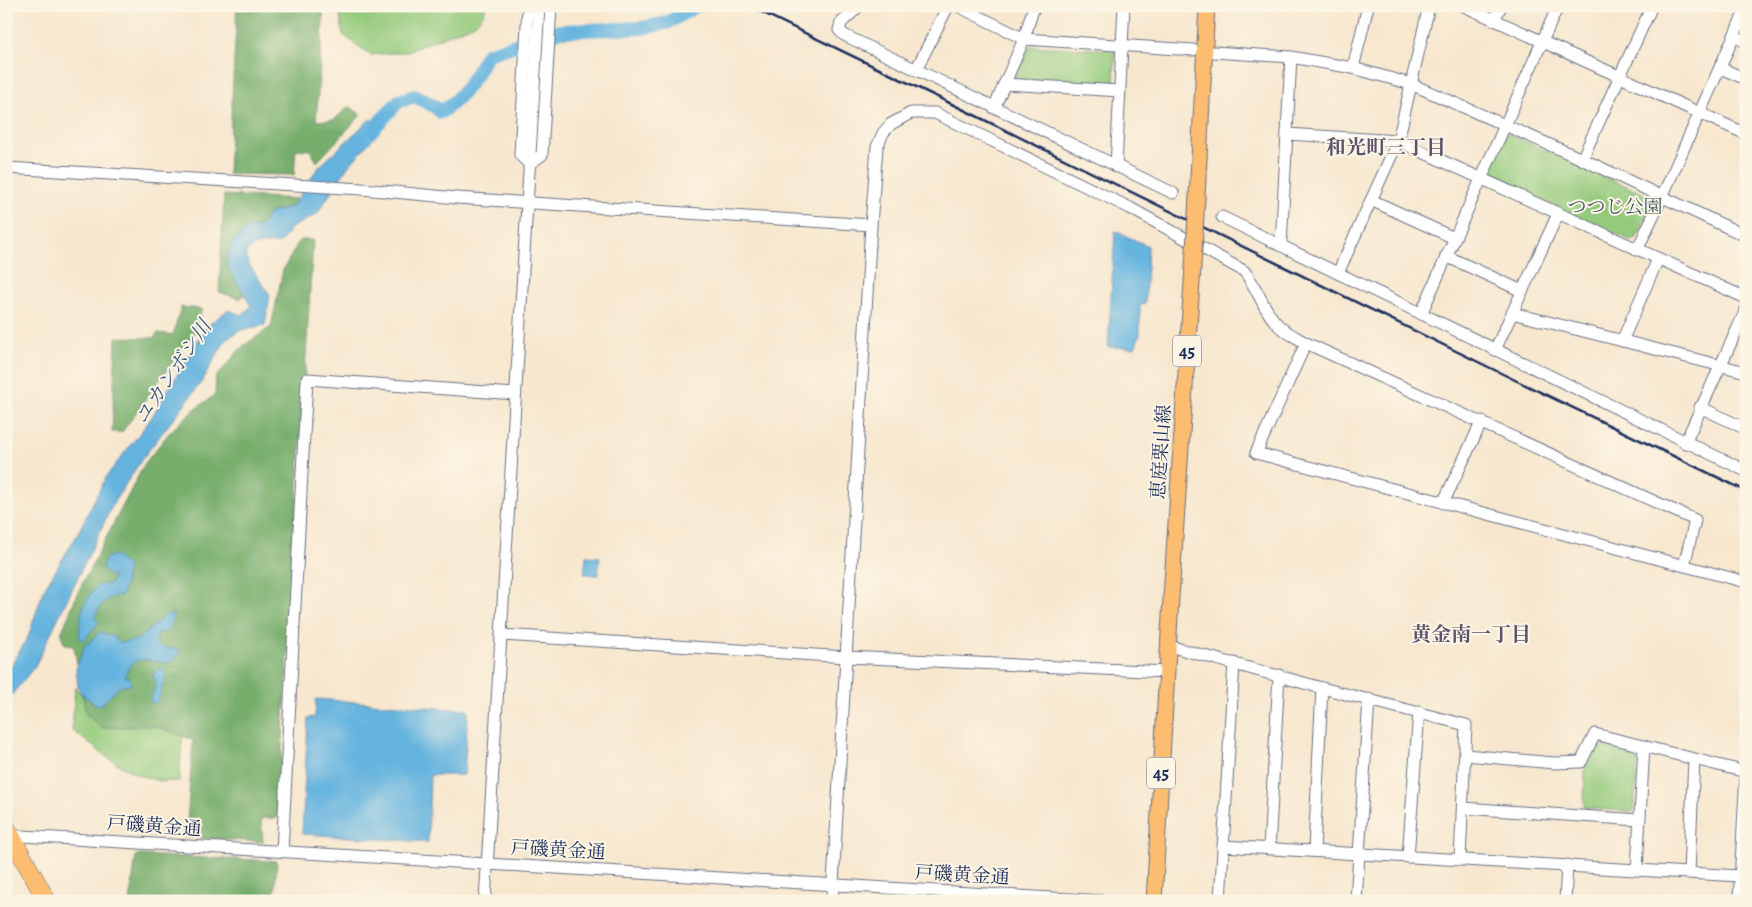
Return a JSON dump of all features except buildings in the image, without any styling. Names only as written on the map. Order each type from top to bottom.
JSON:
[{"type":"highway","points":[[7,837],[34,901]]},
{"type":"highway","points":[[7,837],[47,901]]},
{"type":"main road","name":"恵庭栗山線","points":[[1154,901],[1207,6]]},
{"type":"street","points":[[528,6],[520,155],[529,164]]},
{"type":"street","points":[[485,901],[539,6]]},
{"type":"street","points":[[529,164],[542,155],[551,6]]},
{"type":"street","points":[[859,6],[841,23],[839,30],[844,35],[1173,193]]},
{"type":"street","points":[[916,70],[948,6]]},
{"type":"street","points":[[958,6],[1024,39],[1193,50]]},
{"type":"street","points":[[994,108],[1024,39],[1034,6]]},
{"type":"street","points":[[1116,167],[1124,6]]},
{"type":"street","points":[[1353,68],[1368,6]]},
{"type":"street","points":[[1338,273],[1398,141],[1429,6]]},
{"type":"street","points":[[1464,6],[1746,134]]},
{"type":"street","points":[[1494,20],[1501,6]]},
{"type":"street","points":[[1420,314],[1558,6]]},
{"type":"street","points":[[1582,160],[1652,6]]},
{"type":"street","points":[[1637,250],[1746,8]]},
{"type":"street","points":[[1734,36],[1746,42]]},
{"type":"street","points":[[1214,52],[1292,56],[1353,68],[1411,84],[1746,236]]},
{"type":"street","points":[[1281,246],[1292,56]]},
{"type":"street","points":[[1720,68],[1746,80]]},
{"type":"street","points":[[1004,84],[1120,90]]},
{"type":"street","points":[[832,901],[877,147],[883,133],[891,124],[911,113],[935,113],[1130,208],[1244,271],[1253,282],[1264,304],[1278,325],[1288,333],[1694,520],[1684,566]]},
{"type":"street","points":[[1287,134],[1398,141],[1746,298]]},
{"type":"street","points":[[6,168],[337,187],[871,225]]},
{"type":"street","points":[[1370,200],[1454,238]]},
{"type":"street","points":[[1495,350],[1558,214]]},
{"type":"street","points":[[1222,218],[1746,471]]},
{"type":"street","points":[[1446,256],[1522,291]]},
{"type":"street","points":[[1622,341],[1658,259]]},
{"type":"street","points":[[1685,443],[1746,310]]},
{"type":"street","points":[[1512,313],[1746,372]]},
{"type":"street","points":[[1306,342],[1256,453],[1746,582]]},
{"type":"street","points":[[282,852],[307,379],[515,394]]},
{"type":"street","points":[[1700,408],[1746,429]]},
{"type":"street","points":[[1443,503],[1482,422]]},
{"type":"street","points":[[501,635],[847,657],[1167,672]]},
{"type":"street","points":[[1169,646],[1322,688],[1466,724],[1460,860]]},
{"type":"street","points":[[1220,901],[1234,663]]},
{"type":"street","points":[[1269,849],[1278,675]]},
{"type":"street","points":[[1314,851],[1322,688]]},
{"type":"street","points":[[1356,901],[1369,700]]},
{"type":"street","points":[[1408,857],[1419,712]]},
{"type":"street","points":[[1465,755],[1554,763],[1581,762],[1595,734],[1746,773],[1743,847],[1738,901]]},
{"type":"street","points":[[1637,869],[1644,746]]},
{"type":"street","points":[[1689,872],[1694,759]]},
{"type":"street","points":[[1463,808],[1640,820]]},
{"type":"street","name":"戸磯黄金通","points":[[7,837],[1103,901]]},
{"type":"street","points":[[1223,846],[1740,876]]},
{"type":"street","points":[[1565,901],[1567,865]]},
{"type":"green space","points":[[237,6],[324,6],[316,121],[334,120],[349,106],[361,115],[317,162],[310,150],[296,149],[294,175],[228,174]]},
{"type":"green space","points":[[339,6],[486,6],[484,13],[475,24],[405,52],[371,55],[343,35]]},
{"type":"green space","points":[[1030,46],[1115,50],[1114,85],[1016,81],[1014,76]]},
{"type":"green space","name":"つつじ公園","points":[[1506,133],[1655,199],[1636,239],[1632,241],[1488,177]]},
{"type":"green space","points":[[224,195],[298,199],[293,206],[268,214],[261,226],[226,264],[244,292],[241,299],[219,292]]},
{"type":"green space","points":[[301,240],[313,240],[278,818],[261,818],[263,842],[186,837],[193,740],[155,726],[102,728],[86,714],[74,647],[64,643],[61,634],[78,592],[145,463],[169,433],[195,409],[215,395],[216,377],[243,346],[271,327],[283,270]]},
{"type":"green space","points":[[181,307],[202,309],[195,331],[122,432],[112,432],[116,337],[154,338],[158,333],[173,335]]},
{"type":"green space","points":[[75,687],[91,706],[184,715],[179,781],[159,781],[144,777],[122,767],[72,730]]},
{"type":"green space","points":[[1601,739],[1638,750],[1634,812],[1584,808],[1585,763],[1594,742]]},
{"type":"green space","points":[[136,855],[277,861],[274,901],[130,901]]},
{"type":"water","points":[[370,119],[381,129],[347,168],[317,214],[291,228],[280,243],[255,245],[245,253],[248,263],[270,295],[265,325],[241,330],[226,339],[201,383],[142,459],[114,502],[35,666],[6,702],[6,675],[29,635],[43,591],[77,535],[106,477],[150,420],[206,327],[228,310],[242,315],[251,306],[226,264],[230,246],[245,229],[261,226],[268,214],[293,206],[317,169]]},
{"type":"water","points":[[1115,231],[1148,246],[1145,304],[1140,305],[1140,334],[1135,348],[1108,347]]},
{"type":"water","points":[[114,555],[128,566],[122,595],[108,599],[99,608],[95,618],[99,622],[83,641],[80,638],[80,631],[83,609],[94,589],[101,585],[111,584],[113,576],[107,574],[102,567],[106,558]]},
{"type":"water","points":[[586,556],[600,557],[598,575],[584,574]]},
{"type":"water","points":[[174,614],[168,631],[159,633],[155,643],[161,647],[181,650],[175,659],[169,663],[142,660],[132,664],[125,677],[130,677],[131,685],[120,686],[101,705],[96,705],[82,694],[78,687],[76,669],[84,647],[100,632],[114,637],[120,643],[139,639],[165,615]]},
{"type":"water","points":[[159,669],[165,670],[166,675],[158,701],[155,703],[150,702],[156,683],[153,675]]},
{"type":"water","points":[[316,699],[468,710],[464,775],[430,775],[428,842],[302,834],[308,718],[315,717]]},
{"type":"waterway","name":"ユカンボシ川","points":[[364,139],[399,101],[415,96],[441,112],[456,100],[468,86],[487,54],[560,31],[642,28],[667,23],[696,6]]},
{"type":"railway","points":[[749,6],[1746,491]]},
{"type":"district","name":"和光町三丁目","points":[[1386,147]]},
{"type":"district","name":"黄金南一丁目","points":[[1471,634]]}]
